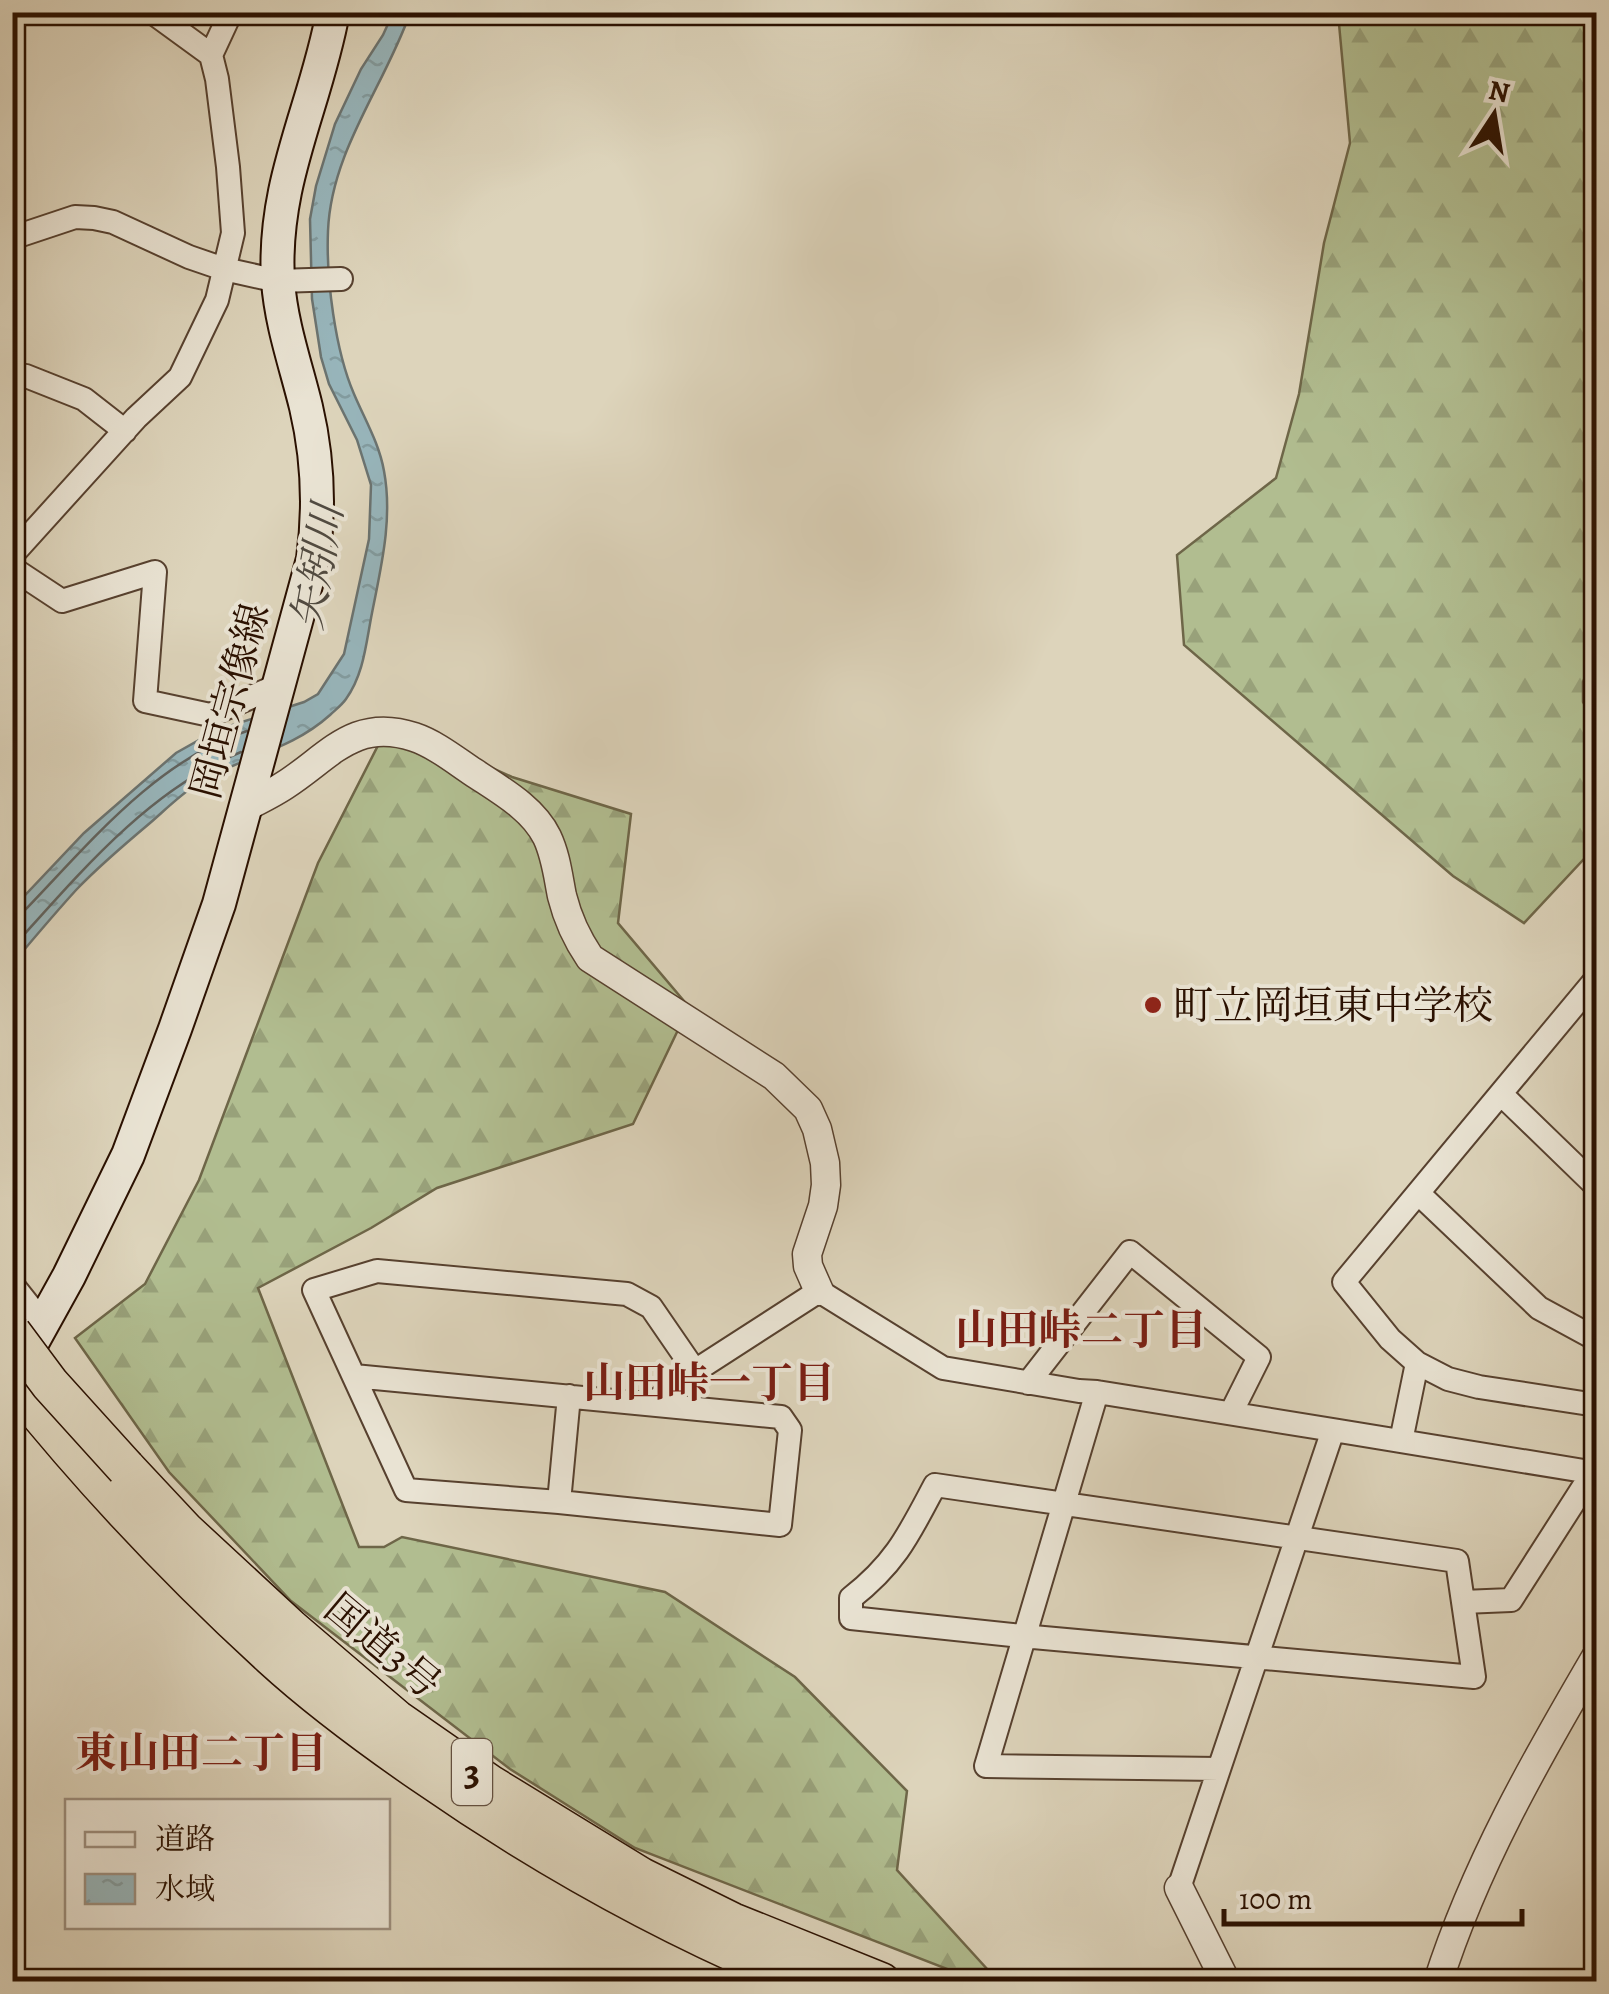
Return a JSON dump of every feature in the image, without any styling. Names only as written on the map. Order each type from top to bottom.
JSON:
[{"type":"highway","name":"国道3号","points":[[28,1328],[50,1384],[158,1546],[274,1659],[370,1737],[480,1814],[606,1888],[740,1956],[802,1982]]},
{"type":"highway","name":"国道3号","points":[[12,1379],[113,1477],[186,1531],[291,1629],[396,1718],[491,1785],[641,1876],[732,1922],[881,1982]]},
{"type":"main road","name":"岡垣宗像線","points":[[12,1379],[28,1328],[69,1276],[128,1155],[175,1029],[219,904],[313,559],[318,490],[308,413],[282,310],[278,236],[281,202],[334,12]]},
{"type":"street","points":[[152,12],[210,55]]},
{"type":"street","points":[[12,555],[124,431],[180,377],[216,300],[233,233],[220,97],[210,55],[231,12]]},
{"type":"street","points":[[12,238],[76,217],[94,218],[113,222],[224,269],[278,281],[340,279]]},
{"type":"street","points":[[12,374],[84,400],[124,431]]},
{"type":"street","points":[[12,568],[62,601],[155,572],[146,701],[210,715],[277,691]]},
{"type":"street","points":[[246,808],[286,784],[341,742],[364,734],[399,733],[417,738],[524,809],[549,842],[568,917],[590,958],[774,1076],[808,1109],[826,1163],[823,1206],[807,1254],[819,1290],[944,1368],[1595,1473],[1510,1600],[1464,1602]]},
{"type":"street","points":[[1596,980],[1589,1005],[1501,1094],[1344,1282],[1390,1339],[1417,1362],[1448,1379],[1596,1404]]},
{"type":"street","points":[[1501,1094],[1596,1186]]},
{"type":"street","points":[[1418,1193],[1539,1308],[1596,1340]]},
{"type":"street","points":[[1028,1382],[1130,1252],[1259,1356],[1230,1413]]},
{"type":"street","points":[[354,1376],[780,1417],[790,1430],[780,1525],[406,1490],[314,1290],[377,1271],[627,1294],[651,1308],[695,1370]]},
{"type":"street","points":[[12,1284],[28,1328]]},
{"type":"street","points":[[654,1403],[695,1370],[819,1290]]},
{"type":"street","points":[[1402,1441],[1417,1362]]},
{"type":"street","points":[[1097,1392],[986,1766],[1219,1770]]},
{"type":"street","points":[[558,1502],[569,1396]]},
{"type":"street","points":[[1226,1982],[1179,1888],[1333,1430]]},
{"type":"street","points":[[935,1485],[1298,1536],[1457,1561],[1474,1677],[851,1618],[851,1598],[875,1580],[900,1551],[935,1485]]},
{"type":"street","points":[[1438,1982],[1453,1935],[1494,1842],[1596,1657]]},
{"type":"green space","points":[[1338,13],[1596,13],[1596,655],[1583,682],[1583,702],[1596,726],[1596,846],[1524,923],[1453,876],[1184,645],[1177,555],[1276,478],[1299,394],[1324,243],[1350,143]]},
{"type":"green space","points":[[390,722],[512,777],[631,814],[618,923],[689,1007],[633,1124],[437,1188],[258,1288],[359,1547],[384,1547],[402,1537],[665,1592],[795,1677],[907,1791],[897,1870],[998,1981],[978,1981],[635,1848],[510,1769],[291,1601],[169,1472],[75,1338],[145,1284],[199,1180],[318,863]]},
{"type":"water","points":[[393,13],[410,13],[349,146],[331,202],[328,231],[330,292],[337,335],[347,376],[379,451],[386,489],[382,561],[357,679],[343,703],[314,727],[282,746],[214,775],[179,798],[86,880],[13,963],[13,908],[84,833],[176,753],[217,730],[318,694],[344,654],[369,539],[371,485],[357,440],[329,384],[321,357],[312,299],[310,219],[335,124]]},
{"type":"place","name":"町立岡垣東中学校","points":[[1153,1005]]},
{"type":"district","name":"山田峠二丁目","points":[[1081,1329]]},
{"type":"district","name":"山田峠一丁目","points":[[709,1382]]},
{"type":"district","name":"東山田二丁目","points":[[201,1752]]},
{"type":"water label","name":"矢矧川","points":[[317,567]]}]
